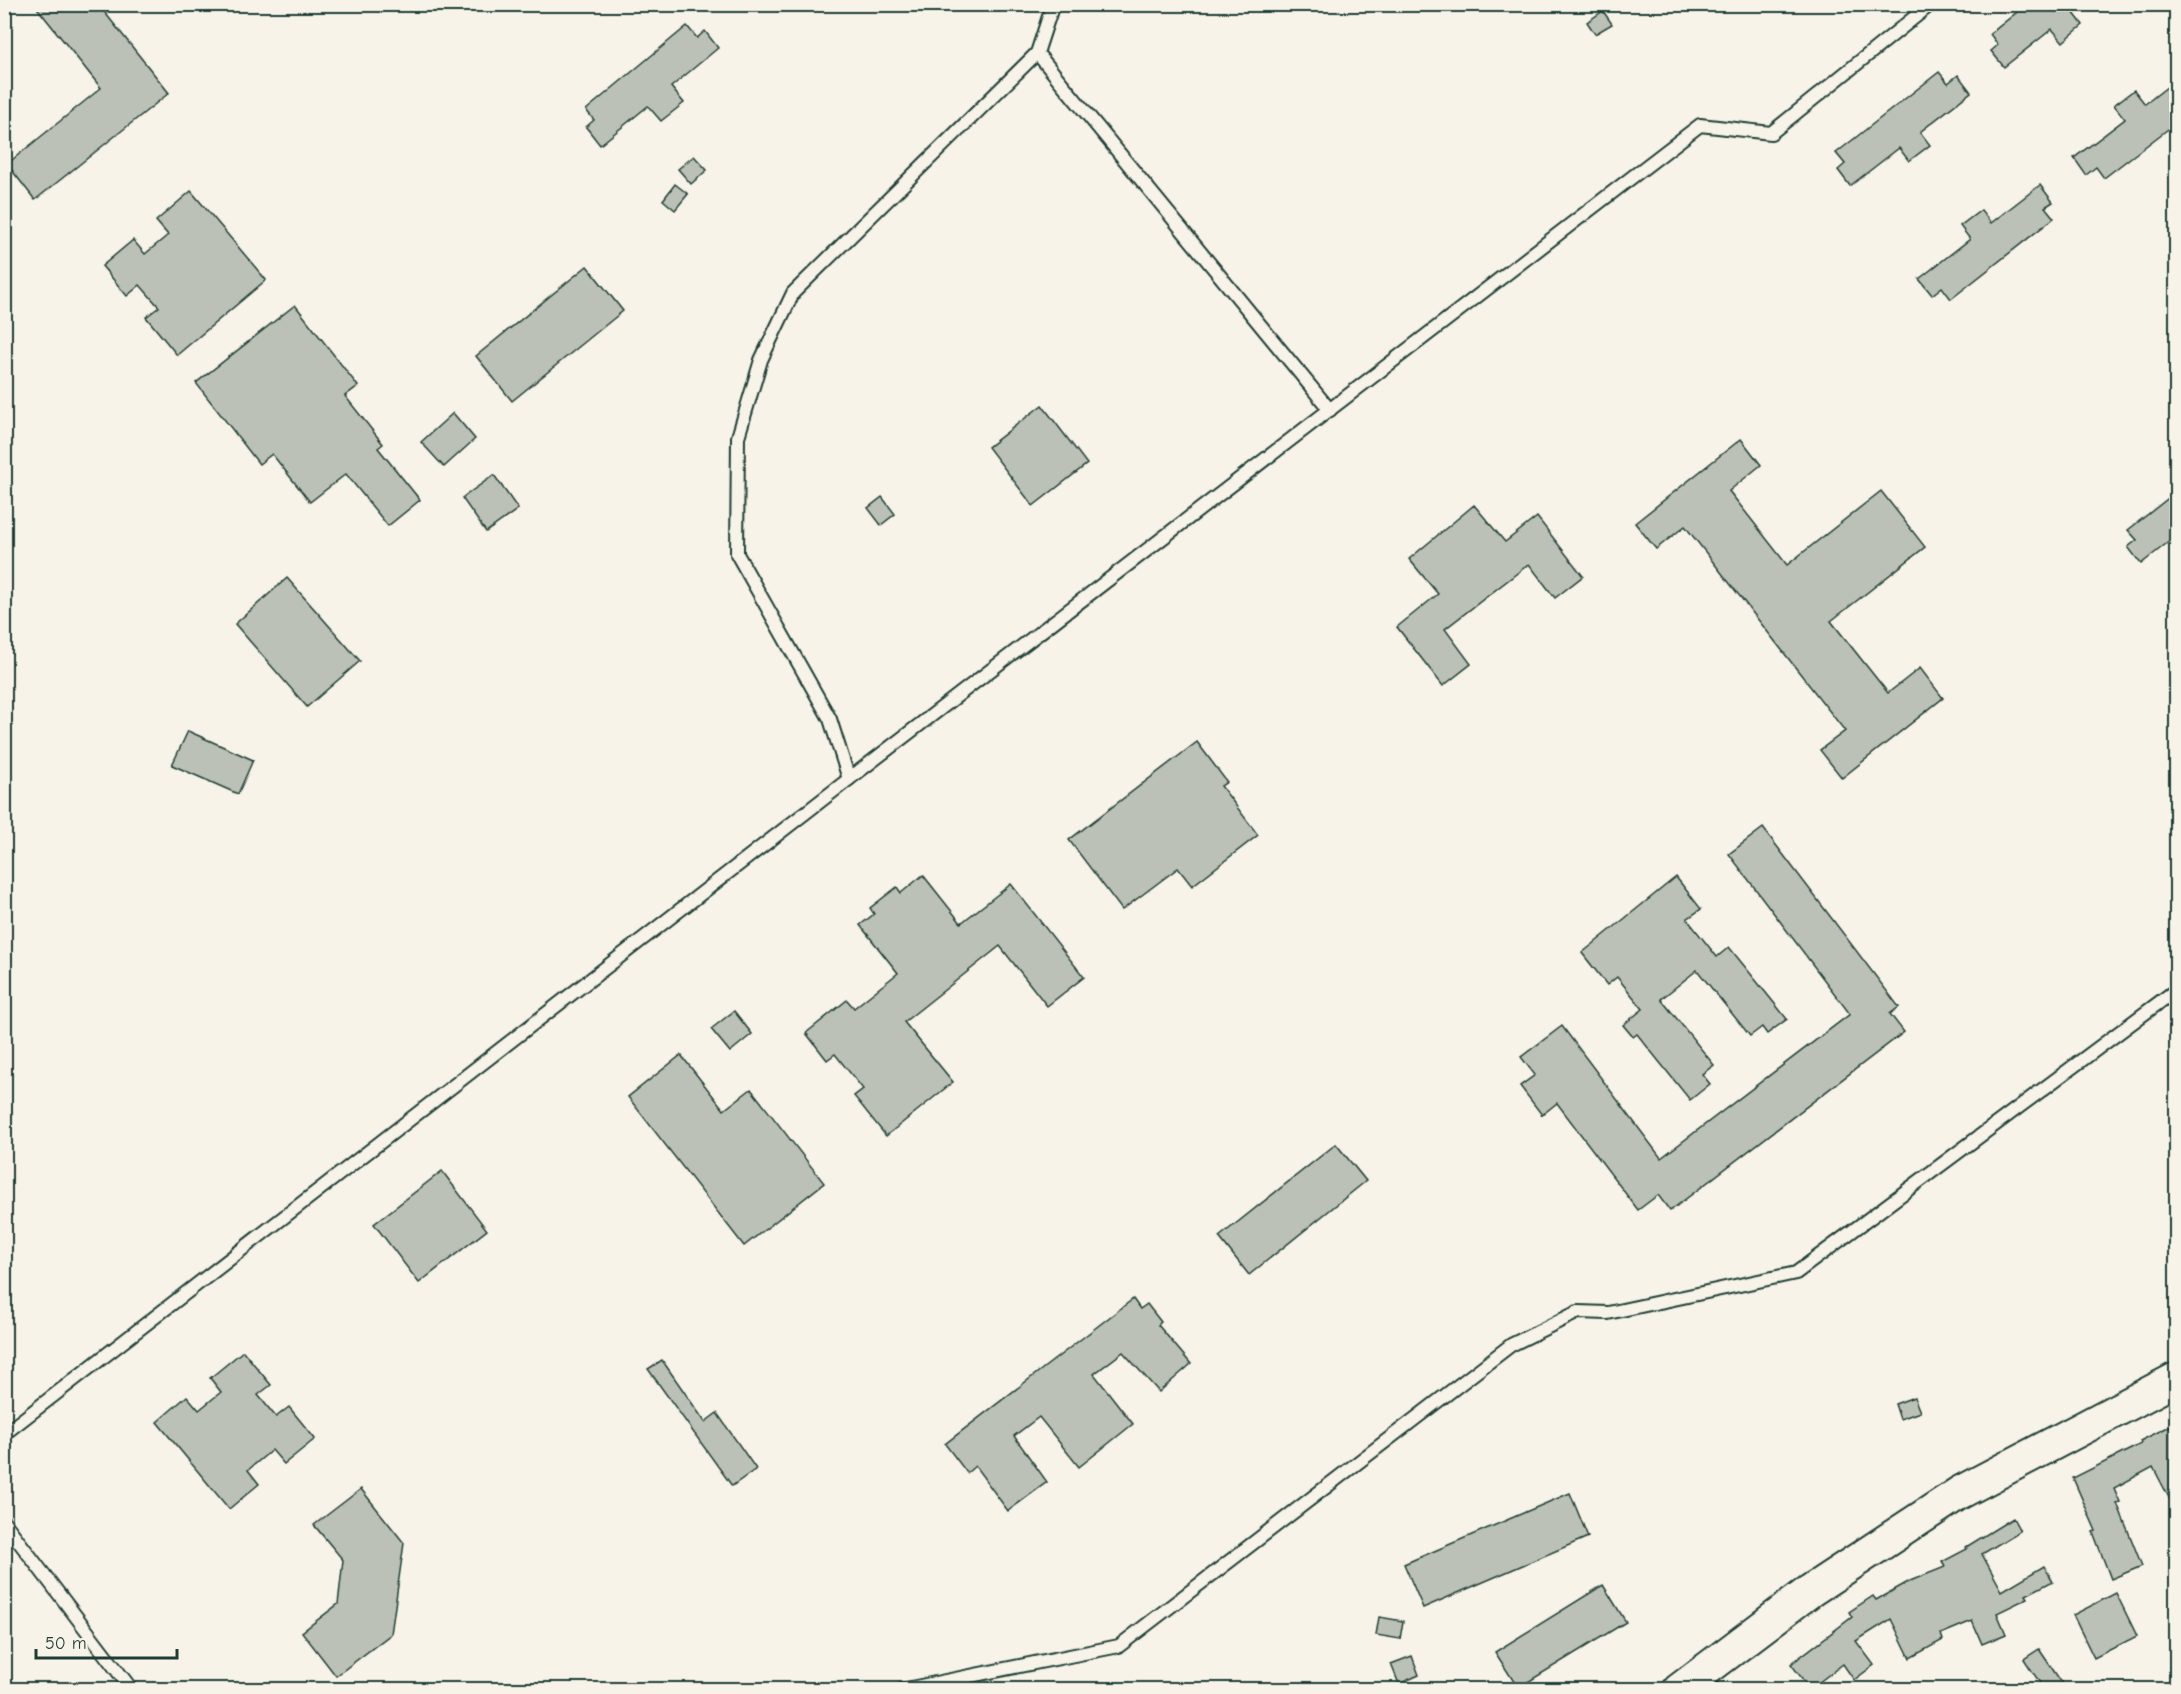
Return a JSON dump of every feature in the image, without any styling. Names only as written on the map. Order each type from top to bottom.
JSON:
[{"type":"main road","points":[[1679,1689],[1810,1591],[1959,1493],[2176,1379]]},
{"type":"lane","points":[[849,780],[830,719],[737,554],[738,436],[760,360],[793,293],[1036,53],[1053,4]]},
{"type":"lane","points":[[4,1434],[1700,124],[1771,133],[1931,4]]},
{"type":"lane","points":[[1036,53],[1330,410]]},
{"type":"lane","points":[[901,1689],[1119,1646],[1511,1345],[1578,1312],[1608,1313],[1796,1273],[2176,990]]},
{"type":"lane","points":[[4,1522],[132,1689]]},
{"type":"building","points":[[34,4],[98,4],[169,93],[35,200],[7,164],[101,88]]},
{"type":"building","points":[[2027,4],[2067,4],[2083,25],[2063,42],[2052,29],[2004,67],[1991,51],[1998,45],[1990,34]]},
{"type":"building","points":[[1603,11],[1612,24],[1595,34],[1587,22]]},
{"type":"building","points":[[687,26],[697,38],[705,31],[718,48],[671,87],[684,103],[661,121],[648,106],[600,145],[586,127],[594,120],[586,110]]},
{"type":"building","points":[[1939,72],[1948,83],[1958,75],[1971,92],[1920,132],[1930,145],[1909,161],[1899,148],[1850,186],[1838,170],[1845,164],[1836,153]]},
{"type":"building","points":[[2176,80],[2176,123],[2104,178],[2096,167],[2086,175],[2074,158],[2125,119],[2114,105],[2134,90],[2145,104]]},
{"type":"building","points":[[694,156],[707,170],[691,184],[678,169]]},
{"type":"building","points":[[675,184],[688,194],[675,210],[663,200]]},
{"type":"building","points":[[2040,185],[2053,202],[2045,207],[2054,218],[1951,299],[1942,287],[1932,295],[1919,279],[1970,239],[1960,226],[1981,210],[1991,223]]},
{"type":"building","points":[[191,191],[266,280],[177,355],[146,317],[159,307],[140,285],[127,296],[102,266],[133,240],[145,254],[168,235],[156,221]]},
{"type":"building","points":[[587,266],[623,311],[512,401],[476,356]]},
{"type":"building","points":[[295,305],[358,386],[345,396],[383,444],[378,448],[420,500],[388,526],[346,474],[310,502],[272,454],[259,464],[196,383]]},
{"type":"building","points":[[1042,405],[1087,464],[1033,506],[988,447]]},
{"type":"building","points":[[453,413],[475,439],[444,467],[421,442]]},
{"type":"building","points":[[1741,439],[1761,465],[1729,491],[1787,565],[1881,491],[1925,547],[1831,621],[1888,693],[1920,668],[1943,698],[1842,778],[1820,750],[1845,731],[1685,526],[1656,549],[1635,523]]},
{"type":"building","points":[[494,475],[518,509],[486,532],[462,498]]},
{"type":"building","points":[[2176,492],[2176,536],[2141,564],[2128,547],[2137,540],[2128,530]]},
{"type":"building","points":[[882,497],[895,514],[881,525],[868,508]]},
{"type":"building","points":[[1474,505],[1505,542],[1537,517],[1583,576],[1555,598],[1529,564],[1445,629],[1471,664],[1443,686],[1397,627],[1438,594],[1409,559]]},
{"type":"building","points":[[287,578],[360,661],[307,707],[235,624]]},
{"type":"building","points":[[188,731],[253,760],[238,794],[172,765]]},
{"type":"building","points":[[1197,742],[1227,782],[1221,786],[1258,835],[1192,886],[1178,868],[1122,910],[1069,840]]},
{"type":"building","points":[[1763,828],[1899,1007],[1890,1014],[1904,1032],[1670,1211],[1658,1195],[1638,1210],[1557,1103],[1542,1115],[1520,1086],[1535,1075],[1521,1057],[1562,1026],[1661,1158],[1850,1014],[1729,854]]},
{"type":"building","points":[[923,875],[961,923],[1011,884],[1084,977],[1047,1006],[1000,946],[904,1022],[953,1082],[886,1136],[854,1096],[863,1089],[835,1054],[827,1060],[806,1033],[847,1000],[854,1008],[898,973],[860,925],[874,914],[870,908],[897,887],[901,893]]},
{"type":"building","points":[[1676,877],[1701,909],[1687,919],[1717,957],[1729,947],[1787,1019],[1767,1034],[1762,1027],[1750,1036],[1697,970],[1661,999],[1714,1065],[1702,1074],[1710,1084],[1690,1100],[1637,1034],[1633,1037],[1623,1025],[1643,1009],[1617,977],[1607,985],[1582,953]]},
{"type":"building","points":[[734,1011],[752,1034],[730,1052],[711,1029]]},
{"type":"building","points":[[681,1055],[724,1110],[751,1089],[824,1183],[744,1246],[628,1097]]},
{"type":"building","points":[[1336,1144],[1366,1181],[1249,1275],[1219,1237]]},
{"type":"building","points":[[442,1171],[487,1230],[419,1283],[374,1224]]},
{"type":"building","points":[[1133,1299],[1140,1309],[1147,1304],[1161,1322],[1158,1325],[1191,1364],[1159,1392],[1123,1352],[1094,1374],[1133,1424],[1079,1467],[1039,1417],[1014,1436],[1047,1482],[1008,1511],[975,1466],[967,1473],[945,1444]]},
{"type":"building","points":[[243,1351],[271,1385],[258,1395],[276,1417],[289,1407],[315,1439],[284,1464],[272,1450],[248,1470],[259,1484],[229,1509],[157,1422],[187,1396],[199,1410],[221,1392],[210,1378]]},
{"type":"building","points":[[662,1360],[705,1422],[717,1413],[756,1469],[732,1486],[648,1369]]},
{"type":"building","points":[[1914,1397],[1920,1412],[1900,1419],[1895,1404]]},
{"type":"building","points":[[2176,1423],[2176,1511],[2153,1467],[2114,1488],[2120,1502],[2117,1503],[2142,1566],[2111,1579],[2093,1532],[2096,1531],[2073,1478],[2141,1444],[2140,1441]]},
{"type":"building","points":[[361,1489],[404,1543],[391,1634],[336,1676],[302,1632],[338,1604],[343,1560],[314,1525]]},
{"type":"building","points":[[1570,1493],[1588,1537],[1423,1608],[1404,1564]]},
{"type":"building","points":[[2013,1518],[2020,1531],[1982,1554],[2002,1591],[2044,1566],[2053,1581],[2026,1595],[2028,1598],[1997,1613],[2006,1634],[1982,1644],[1972,1621],[1941,1634],[1943,1640],[1910,1658],[1891,1619],[1856,1641],[1874,1665],[1854,1680],[1843,1664],[1810,1689],[1791,1664],[1852,1617],[1849,1612],[1873,1596],[1876,1600],[1910,1581],[1945,1567],[1942,1562],[1967,1549],[1966,1547]]},
{"type":"building","points":[[1603,1585],[1626,1622],[1518,1688],[1495,1652]]},
{"type":"building","points":[[2116,1593],[2137,1636],[2094,1658],[2073,1615]]},
{"type":"building","points":[[1379,1617],[1403,1621],[1400,1639],[1376,1635]]},
{"type":"building","points":[[2039,1649],[2066,1689],[2044,1689],[2024,1659]]},
{"type":"building","points":[[1412,1656],[1419,1675],[1399,1684],[1391,1664]]}]
